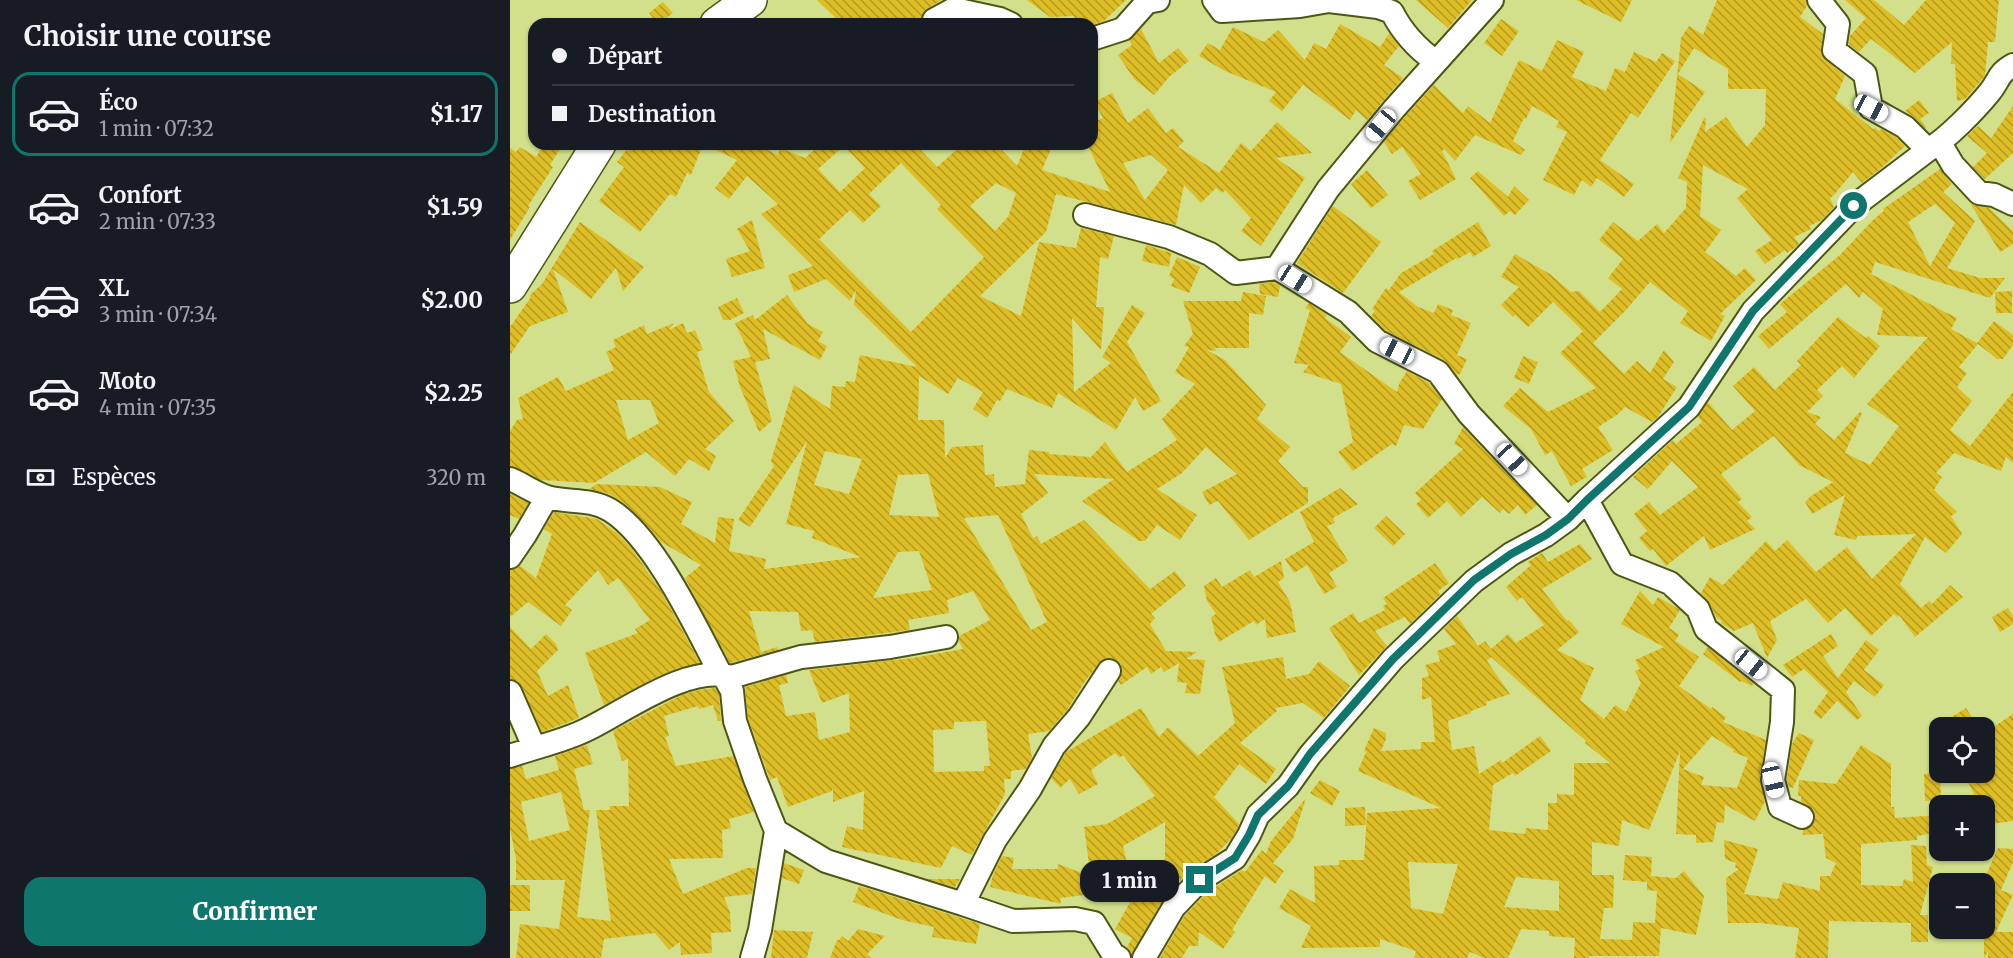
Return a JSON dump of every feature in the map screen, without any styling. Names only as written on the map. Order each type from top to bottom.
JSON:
[{"type":"main road","points":[[725,18],[750,0]]},
{"type":"main road","points":[[510,286],[595,150]]},
{"type":"street","points":[[1098,37],[1123,29],[1147,2],[1158,0]]},
{"type":"street","points":[[1214,0],[1222,11],[1300,6],[1329,1],[1378,7],[1392,12],[1398,24],[1422,52],[1436,62]]},
{"type":"street","points":[[1277,267],[1328,189],[1394,109],[1492,0]]},
{"type":"street","points":[[1820,0],[1838,24],[1834,50],[1865,74],[1871,108],[1934,147],[1979,193],[1995,195],[2013,204]]},
{"type":"street","points":[[938,18],[954,9],[995,18]]},
{"type":"street","points":[[1144,958],[1174,908],[1200,880],[1235,858],[1258,815],[1288,786],[1310,754],[1393,659],[1474,580],[1568,519],[1689,407],[1753,311],[1854,206],[1934,147],[1990,92],[2002,71],[2013,65]]},
{"type":"street","points":[[1085,215],[1169,237],[1210,254],[1236,273],[1277,267],[1348,312],[1377,341],[1438,372],[1469,414],[1568,519]]},
{"type":"street","points":[[510,478],[547,497],[592,502],[610,510],[632,529],[651,551],[677,593],[732,691],[735,722],[776,831],[760,930],[752,958]]},
{"type":"street","points":[[510,557],[547,497]]},
{"type":"street","points":[[1587,500],[1622,564],[1670,583],[1698,609],[1706,629],[1783,690],[1782,722],[1773,780],[1780,807],[1802,817]]},
{"type":"street","points":[[510,756],[586,730],[654,692],[692,678],[720,673],[731,677],[801,657],[890,647],[946,637]]},
{"type":"street","points":[[963,904],[995,840],[1030,789],[1054,746],[1080,717],[1110,671]]},
{"type":"street","points":[[510,692],[534,747]]},
{"type":"street","points":[[776,831],[826,861],[1013,921],[1075,919],[1094,923],[1113,954],[1119,958]]},
{"type":"building","points":[[817,0],[941,0],[924,11],[921,18],[836,18]]},
{"type":"building","points":[[1027,0],[1126,0],[1104,21],[1098,23],[1098,18],[1050,17]]},
{"type":"building","points":[[1416,0],[1472,0],[1448,28]]},
{"type":"building","points":[[1576,0],[1632,0],[1621,22]]},
{"type":"building","points":[[1717,0],[1806,0],[1807,6],[1800,17],[1823,34],[1822,56],[1845,76],[1835,99],[1873,129],[1879,131],[1881,129],[1897,138],[1905,146],[1862,183],[1853,172],[1830,198],[1834,207],[1822,220],[1809,226],[1811,229],[1794,237],[1799,244],[1797,246],[1787,253],[1785,250],[1765,264],[1755,251],[1772,240],[1737,198],[1748,189],[1703,165],[1700,216],[1721,230],[1705,252],[1736,276],[1745,268],[1756,280],[1720,314],[1725,316],[1711,341],[1680,323],[1688,311],[1650,282],[1593,343],[1624,374],[1637,361],[1650,373],[1664,350],[1674,362],[1663,379],[1677,387],[1658,417],[1652,422],[1625,407],[1598,427],[1613,450],[1582,469],[1587,477],[1571,486],[1552,451],[1545,455],[1531,429],[1503,406],[1520,388],[1548,412],[1596,388],[1560,353],[1583,331],[1553,302],[1528,327],[1501,305],[1519,287],[1501,277],[1515,254],[1550,274],[1571,292],[1579,291],[1600,312],[1622,289],[1608,278],[1623,259],[1599,240],[1613,222],[1638,241],[1657,224],[1664,233],[1686,208],[1687,182],[1678,178],[1704,118],[1706,118],[1705,132],[1726,117],[1747,147],[1765,125],[1766,89],[1728,89],[1728,69],[1694,48],[1678,74],[1705,92],[1670,143],[1681,38],[1689,26],[1703,35]]},
{"type":"building","points":[[1845,0],[1874,0],[1904,25],[1926,0],[1999,0],[1995,42],[1988,42],[1985,76],[1965,99],[1957,101],[1955,64],[1951,64],[1952,42],[1915,73],[1871,39],[1859,52],[1849,44],[1850,36],[1866,18]]},
{"type":"building","points":[[663,2],[673,13],[666,18],[653,18],[649,13]]},
{"type":"building","points":[[1501,19],[1519,31],[1502,56],[1484,43]]},
{"type":"building","points":[[1340,24],[1380,47],[1389,34],[1399,46],[1384,65],[1403,78],[1367,120],[1356,110],[1350,120],[1303,85],[1282,111],[1269,101],[1276,92],[1225,71],[1199,56],[1208,43],[1220,50],[1233,27],[1264,42],[1278,30],[1305,60],[1314,43],[1326,49]]},
{"type":"building","points":[[1141,29],[1159,63],[1178,48],[1189,61],[1170,76],[1154,95],[1134,79],[1118,55],[1132,45],[1129,40]]},
{"type":"building","points":[[1557,40],[1584,52],[1572,77],[1606,91],[1615,68],[1625,72],[1634,52],[1656,62],[1662,53],[1675,61],[1638,118],[1631,113],[1600,160],[1634,184],[1624,197],[1597,178],[1591,187],[1582,180],[1574,195],[1543,180],[1567,132],[1556,127],[1559,121],[1532,106],[1513,141],[1525,150],[1521,155],[1475,135],[1455,161],[1444,149],[1442,151],[1456,179],[1420,200],[1408,181],[1421,174],[1402,147],[1392,154],[1384,142],[1404,118],[1434,85],[1463,113],[1468,106],[1490,123],[1519,60],[1542,71]]},
{"type":"building","points":[[1112,93],[1128,123],[1148,108],[1166,133],[1173,128],[1184,141],[1178,147],[1219,173],[1241,143],[1251,151],[1277,122],[1312,153],[1276,158],[1305,178],[1261,246],[1241,231],[1251,218],[1225,190],[1222,193],[1216,188],[1201,203],[1184,185],[1176,225],[1056,194],[1046,232],[980,296],[1021,316],[1039,242],[1076,248],[1081,228],[1114,236],[1108,259],[1100,257],[1096,307],[1104,307],[1101,350],[1072,318],[1074,392],[1111,363],[1102,357],[1132,305],[1145,313],[1127,342],[1161,401],[1143,411],[1135,397],[1116,430],[1058,393],[1052,408],[1007,389],[1000,401],[997,400],[987,418],[973,409],[983,392],[958,378],[948,394],[919,376],[918,420],[944,420],[945,458],[952,447],[983,445],[985,475],[994,474],[995,487],[1025,484],[1029,450],[1091,457],[1105,442],[1127,472],[1177,440],[1162,419],[1195,384],[1175,372],[1189,347],[1184,346],[1193,334],[1183,301],[1241,301],[1243,292],[1266,296],[1263,315],[1249,313],[1249,348],[1207,350],[1225,360],[1266,405],[1257,419],[1290,447],[1278,461],[1303,487],[1308,487],[1308,503],[1249,540],[1218,501],[1209,505],[1202,492],[1237,474],[1206,447],[1182,473],[1157,489],[1197,515],[1180,540],[1157,525],[1145,541],[1139,541],[1082,501],[1114,479],[1034,474],[1048,493],[1021,514],[1033,538],[1037,536],[1041,544],[1084,520],[1150,589],[1175,571],[1186,586],[1151,614],[1155,618],[1150,624],[1166,651],[1197,652],[1186,659],[1205,660],[1200,694],[1185,693],[1187,683],[1177,682],[1179,663],[1164,672],[1161,667],[1151,674],[1147,667],[1121,685],[1118,681],[1122,672],[1121,664],[1110,658],[1103,659],[1085,681],[1067,710],[1049,731],[1028,734],[1032,758],[1026,769],[1011,771],[1011,779],[1004,779],[1005,794],[972,855],[952,846],[941,868],[842,847],[847,826],[863,830],[864,791],[833,802],[833,788],[832,791],[788,807],[777,777],[770,780],[748,718],[745,687],[786,675],[788,683],[779,685],[786,716],[815,712],[819,740],[850,732],[849,693],[822,703],[809,670],[913,658],[963,649],[959,636],[990,620],[973,591],[947,600],[949,613],[908,620],[910,630],[815,642],[812,630],[801,631],[798,612],[749,611],[761,652],[777,647],[778,650],[730,663],[685,578],[701,565],[661,542],[636,514],[618,499],[607,493],[589,489],[597,484],[660,487],[692,502],[681,524],[715,543],[718,517],[734,519],[729,551],[766,559],[764,569],[861,557],[812,538],[814,531],[786,524],[807,441],[750,527],[738,520],[774,466],[771,461],[794,385],[830,409],[832,386],[845,387],[846,381],[855,382],[860,355],[917,367],[854,305],[856,290],[850,301],[826,279],[794,292],[788,275],[813,266],[761,214],[778,204],[747,176],[729,199],[715,188],[737,160],[716,150],[768,150],[778,155],[779,150],[785,150],[805,158],[814,150],[839,150],[818,169],[840,192],[865,168],[848,150],[921,150],[937,167],[956,150],[1002,150],[1017,166],[1024,150],[1050,150],[1042,170],[1110,192],[1090,150],[1098,150],[1098,120],[1103,118],[1098,109],[1098,100]],"holes":[[[1151,155],[1168,170],[1145,200],[1123,163]],[[901,163],[941,205],[937,209],[984,257],[911,332],[819,239],[850,210],[863,223],[881,206],[869,194]],[[996,183],[1016,193],[1008,217],[995,231],[970,206]],[[825,451],[862,459],[849,494],[814,485]],[[928,474],[939,517],[889,515],[898,475]],[[998,515],[1047,622],[1031,630],[964,518]],[[919,551],[932,590],[873,598],[898,552]],[[986,721],[990,766],[984,766],[984,771],[934,772],[933,730],[954,729],[954,722]]]},
{"type":"building","points":[[1919,100],[1929,113],[1920,119],[1925,128],[1905,111]]},
{"type":"building","points":[[2013,106],[2013,153],[1985,179],[1973,167],[1987,153],[1967,136],[1978,126],[1991,138]]},
{"type":"building","points":[[520,147],[536,157],[540,150],[559,150],[550,165],[553,167],[510,240],[510,148],[516,152]]},
{"type":"building","points":[[626,150],[701,150],[691,175],[687,173],[676,197],[670,194],[640,232],[599,201],[624,167],[617,162]]},
{"type":"building","points":[[1940,169],[1952,184],[1943,192],[1975,221],[1947,268],[1980,278],[2005,278],[1990,298],[1875,262],[1871,274],[1957,318],[1951,329],[1977,343],[1994,321],[2013,335],[2013,345],[2003,359],[1997,359],[1978,344],[1959,367],[1967,373],[1957,387],[1972,401],[1950,430],[1970,446],[2013,392],[2013,463],[2006,457],[2001,471],[1954,453],[1936,473],[1942,477],[1934,490],[1957,512],[1951,516],[1962,534],[1946,553],[1925,537],[1900,584],[1921,608],[1929,601],[1932,604],[1950,585],[1963,597],[1915,637],[1899,615],[1897,617],[1894,614],[1871,636],[1845,608],[1828,623],[1806,599],[1770,621],[1777,640],[1767,658],[1753,623],[1734,631],[1716,617],[1710,604],[1701,593],[1710,577],[1723,585],[1766,541],[1775,551],[1787,540],[1816,572],[1847,547],[1872,579],[1916,534],[1857,536],[1856,540],[1834,535],[1845,495],[1812,514],[1805,502],[1833,482],[1799,465],[1774,436],[1721,474],[1742,499],[1738,502],[1752,517],[1747,521],[1755,529],[1710,550],[1704,536],[1666,566],[1653,549],[1650,551],[1639,538],[1647,531],[1634,514],[1649,502],[1660,515],[1698,487],[1672,461],[1648,489],[1633,477],[1673,440],[1676,444],[1702,422],[1698,417],[1708,402],[1732,430],[1755,411],[1733,386],[1754,367],[1775,390],[1801,365],[1797,361],[1838,317],[1880,346],[1854,378],[1842,366],[1817,390],[1823,396],[1807,412],[1821,417],[1815,424],[1834,440],[1860,412],[1862,413],[1845,453],[1870,465],[1899,426],[1867,404],[1928,337],[1877,335],[1883,309],[1863,292],[1859,298],[1846,284],[1769,349],[1758,336],[1787,312],[1780,304],[1840,255],[1884,211],[1883,209]],"holes":[[[1935,204],[1955,223],[1930,266],[1908,222]]]},
{"type":"building","points":[[1367,170],[1388,195],[1371,208],[1351,184]]},
{"type":"building","points":[[1478,171],[1508,197],[1514,186],[1529,200],[1515,215],[1510,211],[1504,216],[1470,178]]},
{"type":"building","points":[[1970,203],[1989,208],[2013,231],[2013,244],[2000,252]]},
{"type":"building","points":[[1333,206],[1381,242],[1343,293],[1297,263]]},
{"type":"building","points":[[752,220],[765,268],[732,277],[726,259],[750,251],[737,229]]},
{"type":"building","points":[[580,222],[644,267],[623,291],[616,268],[591,299],[553,269],[568,312],[530,326],[510,355],[510,327],[531,297],[529,296],[542,284]]},
{"type":"building","points":[[1478,222],[1491,246],[1473,257],[1470,252],[1456,260],[1458,257],[1399,292],[1418,307],[1434,313],[1438,304],[1453,310],[1451,315],[1471,323],[1457,355],[1467,359],[1460,374],[1457,375],[1444,360],[1385,330],[1371,316],[1375,311],[1372,309],[1386,288],[1389,290],[1401,273],[1434,254],[1432,251]]},
{"type":"building","points":[[1146,245],[1171,253],[1169,267],[1142,261]]},
{"type":"building","points":[[1177,257],[1200,267],[1189,293],[1171,286],[1174,279],[1169,276]]},
{"type":"building","points":[[1274,282],[1280,286],[1278,297],[1260,294],[1259,284]]},
{"type":"building","points":[[2012,291],[2012,313],[1996,313],[1995,292]]},
{"type":"building","points":[[787,295],[808,324],[823,332],[818,341],[827,346],[820,360],[763,329],[770,359],[755,362],[772,421],[759,432],[740,387],[733,361],[751,357],[735,323],[753,315],[755,320]]},
{"type":"building","points":[[737,298],[744,313],[730,320],[723,320],[718,307]]},
{"type":"building","points":[[1309,303],[1327,315],[1325,318],[1351,337],[1340,352],[1397,392],[1407,371],[1429,383],[1442,399],[1423,429],[1404,425],[1396,446],[1392,444],[1353,471],[1338,452],[1353,442],[1341,384],[1303,372],[1309,365],[1294,363],[1310,310],[1305,308]]},
{"type":"building","points":[[674,323],[669,330],[683,323],[687,333],[695,330],[703,350],[697,352],[709,392],[734,421],[705,449],[716,456],[709,471],[689,459],[675,476],[646,452],[594,483],[541,480],[510,466],[510,431],[517,420],[523,419],[518,398],[558,377],[566,391],[614,370],[606,352],[616,347],[613,340],[644,325],[647,334]],"holes":[[[616,400],[650,400],[659,423],[628,440]]]},
{"type":"building","points":[[1523,356],[1538,362],[1529,384],[1514,378]]},
{"type":"building","points":[[1463,427],[1537,505],[1525,515],[1518,505],[1509,514],[1503,509],[1500,513],[1482,497],[1461,517],[1447,501],[1428,518],[1416,504],[1421,500],[1415,493],[1463,449],[1454,444]]},
{"type":"building","points":[[1340,488],[1358,504],[1333,518],[1335,523],[1327,526],[1348,561],[1329,573],[1337,587],[1324,594],[1307,565],[1294,573],[1285,559],[1314,542],[1300,512]]},
{"type":"building","points":[[510,494],[528,503],[519,519],[510,515]]},
{"type":"building","points":[[554,512],[597,519],[617,533],[632,549],[661,591],[700,663],[653,679],[604,705],[585,653],[638,633],[635,629],[650,620],[618,578],[608,585],[598,570],[565,605],[572,610],[561,626],[528,602],[510,617],[510,570],[520,566],[536,578],[552,534],[544,529]]},
{"type":"building","points":[[1386,516],[1405,534],[1393,546],[1374,528]]},
{"type":"building","points":[[1580,544],[1592,559],[1542,589],[1567,621],[1569,620],[1579,632],[1557,650],[1594,668],[1580,700],[1604,719],[1615,705],[1626,712],[1641,683],[1635,671],[1640,669],[1635,660],[1664,647],[1621,624],[1640,591],[1653,605],[1658,597],[1680,610],[1669,628],[1679,634],[1675,642],[1699,657],[1679,686],[1726,717],[1723,722],[1766,740],[1760,778],[1765,801],[1755,821],[1725,805],[1724,823],[1717,822],[1713,842],[1696,843],[1696,835],[1676,834],[1680,751],[1649,830],[1622,820],[1619,846],[1592,842],[1592,875],[1614,875],[1613,908],[1604,908],[1600,939],[1632,940],[1633,922],[1655,923],[1657,891],[1647,890],[1647,882],[1623,880],[1625,855],[1652,857],[1651,876],[1676,878],[1684,871],[1704,896],[1696,935],[1661,928],[1659,956],[1574,958],[1575,938],[1549,936],[1549,931],[1521,929],[1508,958],[1484,958],[1470,952],[1467,958],[1414,958],[1416,951],[1380,939],[1380,947],[1301,948],[1311,926],[1279,908],[1290,889],[1315,903],[1314,866],[1339,865],[1339,860],[1364,860],[1367,813],[1441,808],[1358,771],[1374,728],[1386,733],[1381,751],[1421,749],[1421,742],[1435,742],[1431,697],[1422,700],[1422,678],[1429,676],[1425,665],[1440,661],[1437,651],[1456,644],[1444,629],[1457,616],[1478,646],[1485,641],[1491,649],[1508,634],[1516,643],[1544,625],[1522,597],[1517,601],[1506,587],[1531,565],[1528,562],[1542,553],[1548,562]],"holes":[[[1491,657],[1610,763],[1574,763],[1574,795],[1557,794],[1557,803],[1548,803],[1548,830],[1526,828],[1525,834],[1489,830],[1493,785],[1513,773],[1515,776],[1551,751],[1540,736],[1502,763],[1501,760],[1479,774],[1474,746],[1452,750],[1448,721],[1471,713],[1487,705],[1486,702],[1510,694],[1487,661]],[[1712,736],[1734,750],[1733,752],[1748,758],[1737,788],[1701,785],[1704,777],[1683,769]],[[1408,862],[1458,864],[1443,914],[1411,908]],[[1516,877],[1559,881],[1559,911],[1504,907]]]},
{"type":"building","points":[[1281,561],[1284,578],[1278,582],[1290,602],[1296,632],[1267,638],[1265,619],[1256,625],[1254,621],[1219,642],[1211,617],[1216,614],[1207,601],[1204,586],[1216,578],[1222,587],[1250,570],[1254,577]]},
{"type":"building","points":[[1435,563],[1449,583],[1438,591],[1441,594],[1410,624],[1405,617],[1375,631],[1387,646],[1359,675],[1329,628],[1353,613],[1359,623],[1385,610],[1383,606],[1387,604],[1383,598]]},
{"type":"building","points":[[2008,608],[2013,616],[2013,624],[2000,632],[1992,617]]},
{"type":"building","points":[[510,627],[531,649],[546,634],[556,644],[558,650],[537,671],[548,696],[568,685],[579,718],[542,732],[522,687],[518,681],[510,679]]},
{"type":"building","points":[[1831,634],[1838,646],[1823,656],[1838,678],[1866,640],[1879,650],[1864,670],[1884,685],[1875,697],[1854,681],[1846,692],[1862,716],[1857,720],[1837,701],[1821,719],[1813,713],[1828,692],[1804,669],[1792,677],[1783,665]]},
{"type":"building","points":[[1708,647],[1753,684],[1752,686],[1740,682],[1703,654]]},
{"type":"building","points":[[1283,657],[1286,679],[1309,674],[1319,661],[1350,686],[1324,718],[1303,703],[1276,708],[1277,711],[1240,743],[1276,769],[1266,784],[1239,764],[1214,797],[1239,824],[1237,829],[1231,839],[1216,854],[1190,870],[1164,898],[1132,954],[1127,947],[1132,938],[1115,929],[1133,897],[1111,902],[1110,892],[1060,898],[1061,904],[990,887],[1002,856],[1014,858],[1012,869],[1058,869],[1058,864],[1090,876],[1091,879],[1084,827],[1107,824],[1155,796],[1123,755],[1120,758],[1115,753],[1091,770],[1098,784],[1079,794],[1070,779],[1060,788],[1051,778],[1066,752],[1141,708],[1159,737],[1168,727],[1198,756],[1235,723],[1222,667]],"holes":[[[1165,822],[1165,858],[1135,900],[1123,846]]]},
{"type":"building","points":[[715,688],[719,695],[721,721],[718,721],[713,705],[699,709],[698,706],[664,716],[669,736],[665,737],[676,766],[733,756],[754,812],[729,819],[731,828],[722,830],[723,858],[669,859],[683,894],[747,868],[756,868],[752,894],[724,897],[730,912],[731,932],[711,933],[712,953],[681,955],[680,942],[669,950],[655,933],[604,939],[601,958],[516,958],[520,924],[559,929],[565,880],[516,880],[516,859],[510,829],[510,769],[522,766],[526,779],[559,770],[555,756],[587,745],[593,764],[574,769],[584,810],[590,810],[577,917],[611,921],[596,810],[610,810],[610,806],[629,806],[628,759],[622,761],[613,731],[682,695]],"holes":[[[561,792],[570,830],[529,841],[521,802]]]},
{"type":"building","points":[[1966,708],[1972,717],[1952,717]]},
{"type":"building","points":[[2013,714],[2013,821],[1995,823],[1995,795],[1974,795],[1969,783],[1995,783],[1995,726]]},
{"type":"building","points":[[1799,733],[1814,740],[1793,788],[1789,787],[1787,779],[1792,744]]},
{"type":"building","points":[[1861,745],[1891,764],[1891,807],[1894,807],[1895,818],[1929,816],[1929,834],[1917,836],[1917,840],[1861,844],[1861,885],[1902,886],[1904,879],[1913,882],[1911,845],[1926,846],[1927,865],[1933,867],[1931,873],[1929,873],[1929,882],[1920,915],[1928,915],[1928,942],[1911,942],[1911,923],[1829,921],[1828,958],[1795,958],[1799,928],[1760,923],[1728,923],[1726,878],[1739,869],[1735,868],[1736,863],[1725,859],[1724,840],[1758,849],[1744,894],[1778,899],[1783,882],[1820,891],[1820,876],[1830,876],[1836,863],[1826,858],[1823,834],[1803,835],[1803,830],[1810,828],[1815,816],[1813,809],[1801,802],[1801,796],[1798,796],[1799,780],[1836,784]]},
{"type":"building","points":[[1924,774],[1929,774],[1929,783],[1940,783],[1941,795],[1929,795],[1929,801],[1925,801]]},
{"type":"building","points":[[1320,780],[1340,791],[1332,806],[1310,793]]},
{"type":"building","points":[[1306,798],[1293,839],[1273,863],[1284,871],[1275,884],[1265,876],[1232,930],[1235,932],[1223,949],[1199,932],[1198,946],[1189,946],[1182,958],[1160,958],[1185,915],[1209,891],[1242,870],[1245,872],[1262,850],[1266,854],[1271,841]]},
{"type":"building","points":[[1365,807],[1366,825],[1345,826],[1345,808]]},
{"type":"building","points":[[1998,848],[2013,849],[2013,862],[2001,890],[2013,895],[1996,932],[2013,932],[2013,958],[1988,958],[1988,951],[1984,958],[1984,939],[1995,939],[1995,873],[1987,873],[1992,861],[1995,861]]},
{"type":"building","points":[[784,863],[804,870],[799,884],[782,878]]},
{"type":"building","points":[[927,879],[960,879],[955,887]]},
{"type":"building","points":[[510,885],[530,885],[530,911],[510,911]]},
{"type":"building","points":[[859,886],[980,924],[976,944],[932,937],[934,927],[902,920],[853,902]]},
{"type":"building","points":[[858,929],[885,936],[867,954],[872,958],[830,958],[837,940],[842,936],[848,941]]},
{"type":"building","points":[[774,930],[813,932],[807,958],[771,958]]},
{"type":"route","points":[[1200,880],[1235,858],[1258,815],[1288,786],[1310,754],[1393,659],[1474,580],[1568,519],[1689,407],[1753,311],[1854,206]]}]
